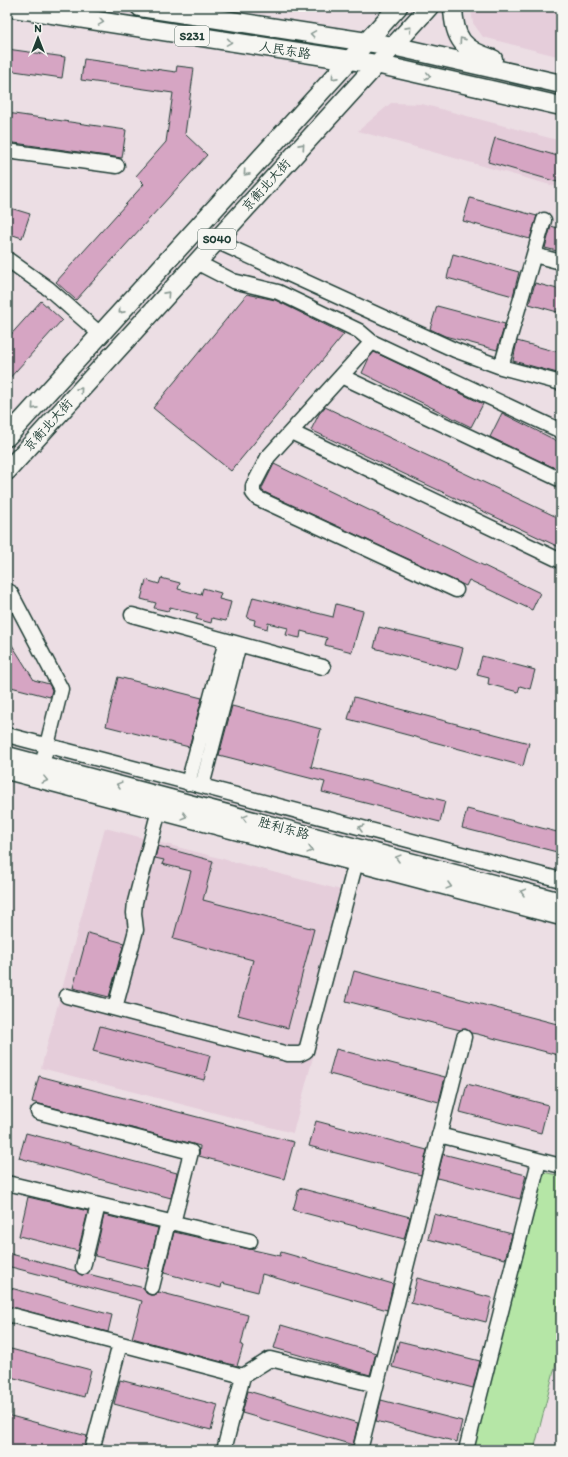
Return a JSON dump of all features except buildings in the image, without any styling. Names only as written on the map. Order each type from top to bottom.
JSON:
[{"type":"main road","name":"人民东路","points":[[7,7],[376,64],[561,106]]},
{"type":"main road","name":"人民东路","points":[[140,7],[393,46],[561,84]]},
{"type":"main road","name":"京衡北大街","points":[[7,437],[398,7]]},
{"type":"main road","name":"京衡北大街","points":[[7,471],[429,7]]},
{"type":"main road","points":[[453,7],[456,30],[461,40],[471,51],[561,80]]},
{"type":"main road","name":"胜利东路","points":[[7,756],[561,902]]},
{"type":"main road","name":"胜利东路","points":[[7,770],[561,916]]},
{"type":"street","points":[[7,151],[117,166]]},
{"type":"street","points":[[501,367],[544,220]]},
{"type":"street","points":[[216,241],[455,350],[501,367],[561,383]]},
{"type":"street","points":[[534,255],[561,262]]},
{"type":"street","points":[[7,259],[49,289],[100,334]]},
{"type":"street","points":[[196,262],[233,281],[278,292],[360,331],[372,342],[561,431]]},
{"type":"street","points":[[372,342],[268,457],[254,486],[253,493],[256,498],[456,590]]},
{"type":"street","points":[[341,376],[561,480]]},
{"type":"street","points":[[291,432],[561,561]]},
{"type":"street","points":[[7,591],[10,592],[61,689],[42,765]]},
{"type":"street","points":[[132,615],[323,667]]},
{"type":"street","points":[[188,783],[226,640]]},
{"type":"street","points":[[202,786],[239,644]]},
{"type":"street","points":[[7,735],[561,880]]},
{"type":"street","points":[[115,1008],[136,930],[134,912],[135,902],[159,810]]},
{"type":"street","points":[[67,996],[288,1054],[300,1054],[306,1051],[356,862]]},
{"type":"street","points":[[360,1450],[464,1037]]},
{"type":"street","points":[[38,1112],[191,1152],[152,1287]]},
{"type":"street","points":[[439,1135],[561,1166]]},
{"type":"street","points":[[466,1450],[539,1160]]},
{"type":"street","points":[[7,1183],[250,1241]]},
{"type":"street","points":[[83,1267],[98,1205]]},
{"type":"street","points":[[7,1314],[244,1376]]},
{"type":"street","points":[[92,1450],[120,1344]]},
{"type":"street","points":[[224,1450],[244,1376],[270,1359],[376,1385]]},
{"type":"shaded area","points":[[473,7],[561,7],[561,57],[483,37],[473,23],[471,9]]},
{"type":"shaded area","points":[[391,103],[422,104],[561,141],[561,188],[358,131]]},
{"type":"shaded area","points":[[105,828],[356,894],[293,1133],[41,1068]]},
{"type":"green space","points":[[543,1172],[561,1176],[561,1343],[534,1450],[473,1450]]}]
